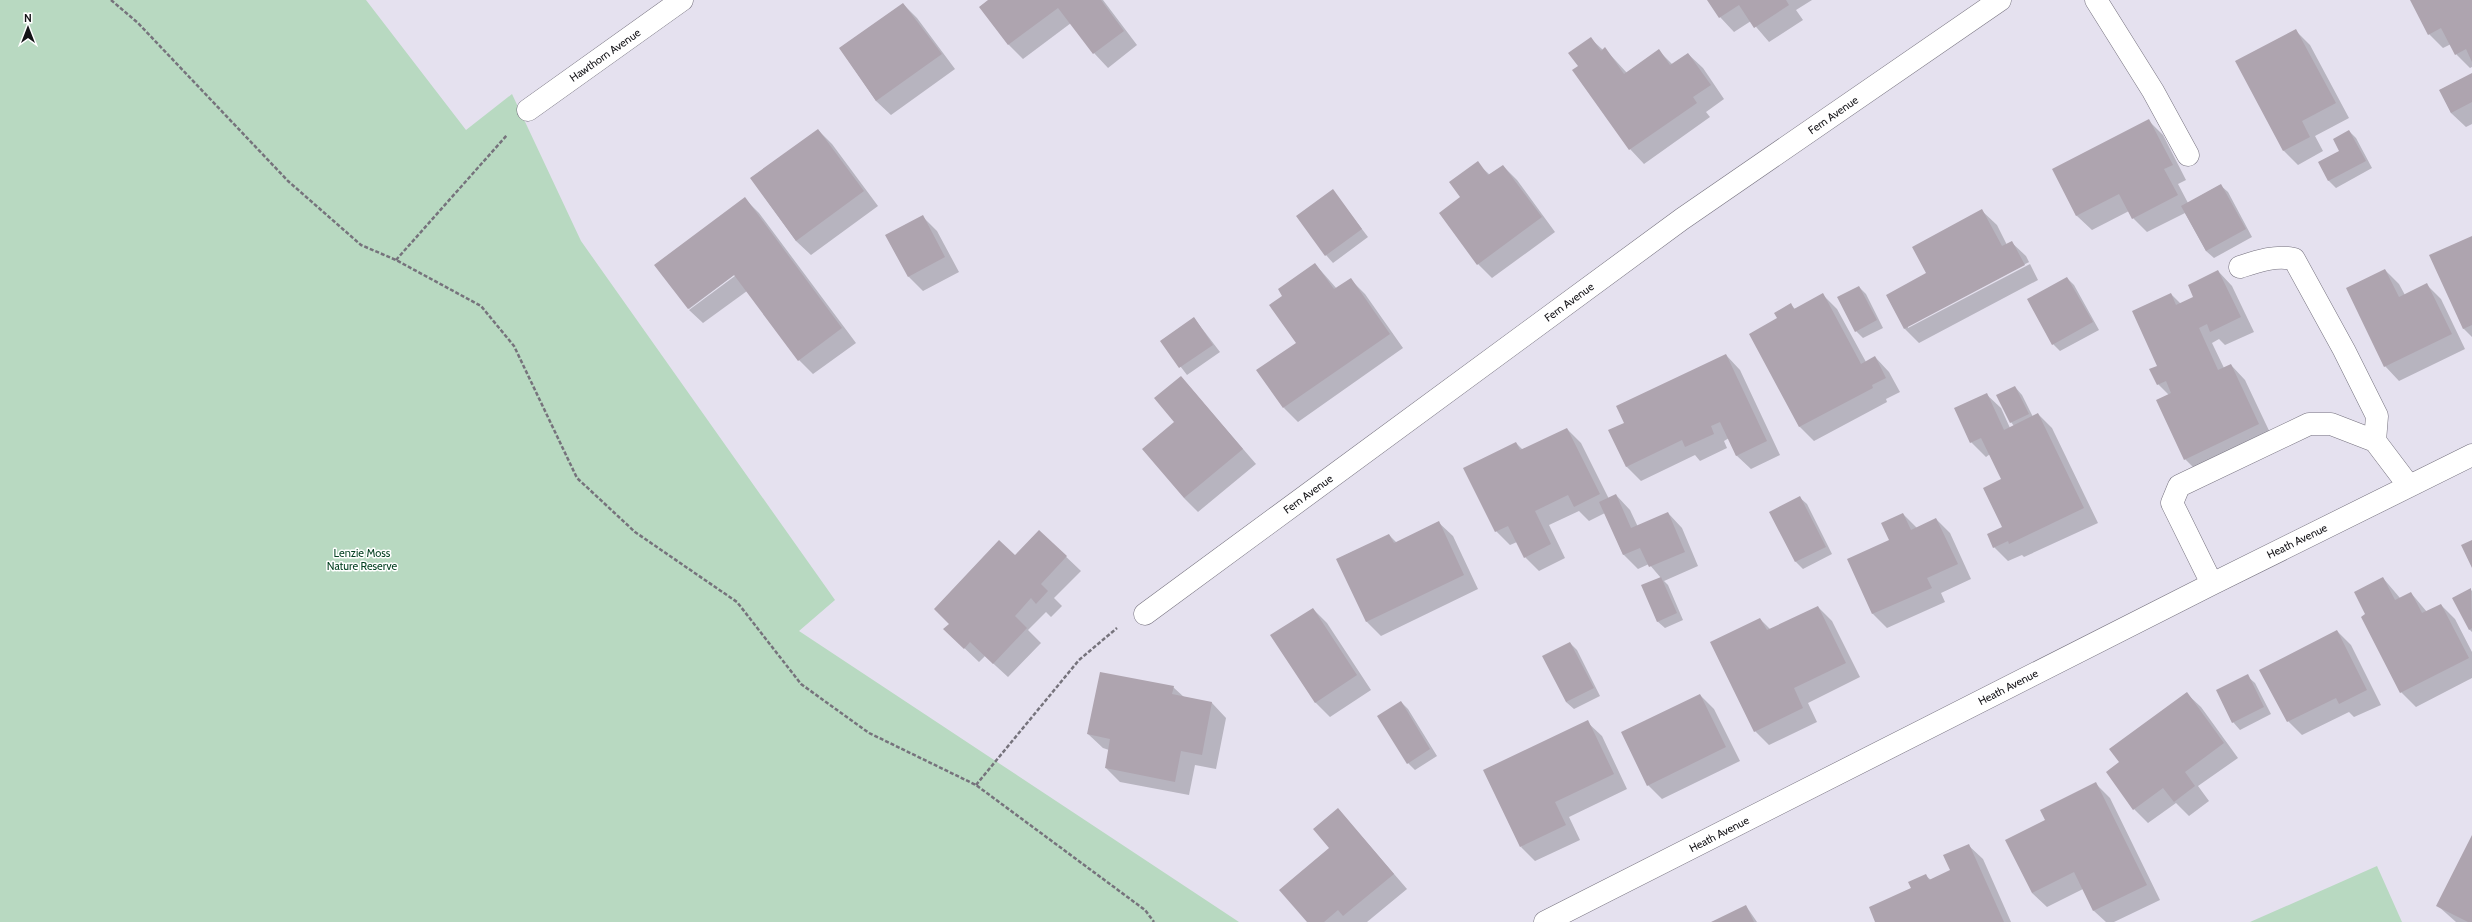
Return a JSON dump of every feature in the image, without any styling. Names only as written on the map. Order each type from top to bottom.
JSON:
[{"type":"street","name":"Hawthorn Avenue","points":[[528,110],[682,0]]},
{"type":"street","name":"Fern Avenue","points":[[1145,614],[1682,219],[2000,0]]},
{"type":"street","points":[[2096,0],[2153,91],[2188,155]]},
{"type":"street","points":[[2240,267],[2266,258],[2284,257],[2294,260],[2344,350],[2377,416],[2375,441]]},
{"type":"street","points":[[2212,584],[2172,503],[2179,486],[2309,424],[2331,424],[2375,441],[2409,486]]},
{"type":"street","name":"Heath Avenue","points":[[1545,922],[2212,584],[2472,455]]},
{"type":"path","points":[[110,0],[138,23],[288,181],[361,246],[396,260],[480,306],[514,346],[577,478],[635,532],[737,602],[801,684],[869,733],[976,785],[1145,910],[1154,922]]},
{"type":"path","points":[[396,260],[528,110]]},
{"type":"path","points":[[976,785],[1079,660],[1126,621],[1145,614]]},
{"type":"green space","name":"Lenzie Moss Nature Reserve","points":[[0,0],[366,0],[466,130],[512,94],[581,241],[835,600],[799,631],[1239,922],[0,922]]},
{"type":"green space","points":[[2377,866],[2402,922],[2250,922]]},
{"type":"building","points":[[988,0],[1101,0],[1124,31],[1093,54],[1058,8],[1008,45],[979,7]]},
{"type":"building","points":[[1707,0],[1786,0],[1789,5],[1754,28],[1739,5],[1719,18]]},
{"type":"building","points":[[2410,0],[2472,0],[2472,62],[2466,49],[2455,55],[2441,28],[2428,35]]},
{"type":"building","points":[[903,3],[942,54],[876,101],[839,48]]},
{"type":"building","points":[[2296,29],[2336,103],[2302,121],[2310,137],[2283,151],[2235,61]]},
{"type":"building","points":[[1591,37],[1601,51],[1605,47],[1624,74],[1659,49],[1670,65],[1688,53],[1711,85],[1693,97],[1697,103],[1629,150],[1572,70],[1578,66],[1568,53]]},
{"type":"building","points":[[2472,73],[2472,102],[2451,113],[2439,90]]},
{"type":"building","points":[[2149,119],[2173,165],[2164,169],[2178,195],[2132,219],[2119,194],[2076,216],[2052,169]]},
{"type":"building","points":[[818,129],[864,191],[796,241],[750,178]]},
{"type":"building","points":[[2349,130],[2366,161],[2328,181],[2318,162],[2339,151],[2333,139]]},
{"type":"building","points":[[1478,161],[1488,175],[1503,165],[1542,217],[1477,265],[1439,213],[1460,197],[1449,182]]},
{"type":"building","points":[[2221,184],[2246,229],[2206,251],[2181,206]]},
{"type":"building","points":[[1333,189],[1362,229],[1325,256],[1296,216]]},
{"type":"building","points":[[745,197],[842,328],[798,361],[734,275],[688,309],[654,265]]},
{"type":"building","points":[[1982,209],[2002,246],[2012,241],[2025,265],[1904,329],[1886,295],[1926,273],[1912,247]]},
{"type":"building","points":[[923,215],[945,257],[908,277],[885,235]]},
{"type":"building","points":[[2472,236],[2472,325],[2463,329],[2429,255]]},
{"type":"building","points":[[1315,263],[1334,289],[1351,278],[1390,334],[1283,408],[1256,370],[1296,343],[1269,305],[1282,296],[1278,289]]},
{"type":"building","points":[[2385,269],[2399,297],[2427,283],[2452,334],[2384,367],[2346,288]]},
{"type":"building","points":[[2218,270],[2241,317],[2210,332],[2207,324],[2199,328],[2218,370],[2231,364],[2259,424],[2184,460],[2156,400],[2171,393],[2166,381],[2157,385],[2149,369],[2157,366],[2132,311],[2171,293],[2176,305],[2193,297],[2188,285]]},
{"type":"building","points":[[2067,277],[2093,322],[2052,345],[2027,299]]},
{"type":"building","points":[[1859,286],[1877,320],[1855,332],[1837,297]]},
{"type":"building","points":[[1823,293],[1861,364],[1875,356],[1886,378],[1872,385],[1873,388],[1799,427],[1749,334],[1777,318],[1774,313],[1791,303],[1794,309]]},
{"type":"building","points":[[1194,317],[1213,345],[1179,368],[1160,341]]},
{"type":"building","points":[[1726,354],[1767,441],[1736,456],[1720,422],[1711,426],[1714,434],[1685,447],[1682,440],[1626,467],[1608,430],[1624,423],[1616,406]]},
{"type":"building","points":[[1181,376],[1243,449],[1184,498],[1142,449],[1174,422],[1154,398]]},
{"type":"building","points":[[2015,386],[2029,414],[2010,423],[1996,395]]},
{"type":"building","points":[[1987,393],[2004,430],[2038,413],[2084,508],[2009,544],[2008,541],[1993,548],[1987,534],[2002,527],[1983,488],[2001,479],[1981,438],[1970,443],[1954,408]]},
{"type":"building","points":[[1567,428],[1600,494],[1574,507],[1568,495],[1535,511],[1551,544],[1524,558],[1508,526],[1495,532],[1463,468],[1516,442],[1520,450]]},
{"type":"building","points":[[1616,494],[1631,528],[1668,512],[1685,552],[1649,567],[1640,548],[1623,555],[1599,502]]},
{"type":"building","points":[[1800,496],[1826,547],[1795,562],[1769,512]]},
{"type":"building","points":[[1903,513],[1911,530],[1936,518],[1958,564],[1927,578],[1932,588],[1872,614],[1847,559],[1889,540],[1881,523]]},
{"type":"building","points":[[1439,521],[1464,575],[1366,622],[1336,559],[1389,534],[1394,543]]},
{"type":"building","points":[[1039,530],[1067,556],[1041,584],[1048,591],[1036,604],[1031,598],[1015,616],[1027,628],[993,664],[970,642],[964,649],[943,629],[949,624],[934,609],[999,540],[1015,555]]},
{"type":"building","points":[[2472,540],[2472,568],[2461,545]]},
{"type":"building","points":[[1661,577],[1677,613],[1657,622],[1641,585]]},
{"type":"building","points":[[2383,577],[2395,600],[2411,592],[2422,613],[2441,604],[2469,658],[2400,693],[2361,617],[2365,614],[2354,592]]},
{"type":"building","points":[[2471,588],[2472,628],[2469,630],[2452,598]]},
{"type":"building","points":[[1818,606],[1846,663],[1794,688],[1803,708],[1754,732],[1710,642],[1760,618],[1767,630]]},
{"type":"building","points":[[1313,608],[1357,675],[1315,703],[1270,635]]},
{"type":"building","points":[[2337,630],[2367,690],[2339,704],[2336,698],[2287,722],[2259,670]]},
{"type":"building","points":[[1570,642],[1594,688],[1566,702],[1542,656]]},
{"type":"building","points":[[1100,672],[1174,686],[1172,694],[1212,702],[1202,755],[1181,751],[1175,782],[1105,768],[1110,739],[1087,734]]},
{"type":"building","points":[[2248,674],[2264,707],[2232,723],[2216,690]]},
{"type":"building","points":[[2187,692],[2224,743],[2185,772],[2195,786],[2174,802],[2163,788],[2133,810],[2106,772],[2119,762],[2109,749]]},
{"type":"building","points":[[1700,694],[1726,747],[1647,786],[1621,732]]},
{"type":"building","points":[[1401,701],[1430,749],[1407,764],[1377,716]]},
{"type":"building","points":[[1588,720],[1614,774],[1555,802],[1566,825],[1520,847],[1483,770]]},
{"type":"building","points":[[2096,782],[2147,885],[2093,911],[2074,872],[2032,893],[2005,840],[2045,820],[2040,810]]},
{"type":"building","points":[[1338,808],[1394,874],[1343,916],[1338,910],[1324,922],[1307,922],[1279,890],[1329,848],[1313,829]]},
{"type":"building","points":[[2472,835],[2472,922],[2468,922],[2436,906]]},
{"type":"building","points":[[1969,844],[2004,922],[1875,922],[1869,907],[1911,888],[1908,882],[1926,874],[1929,880],[1950,870],[1943,855]]},
{"type":"building","points":[[1746,905],[1754,922],[1711,922]]}]
